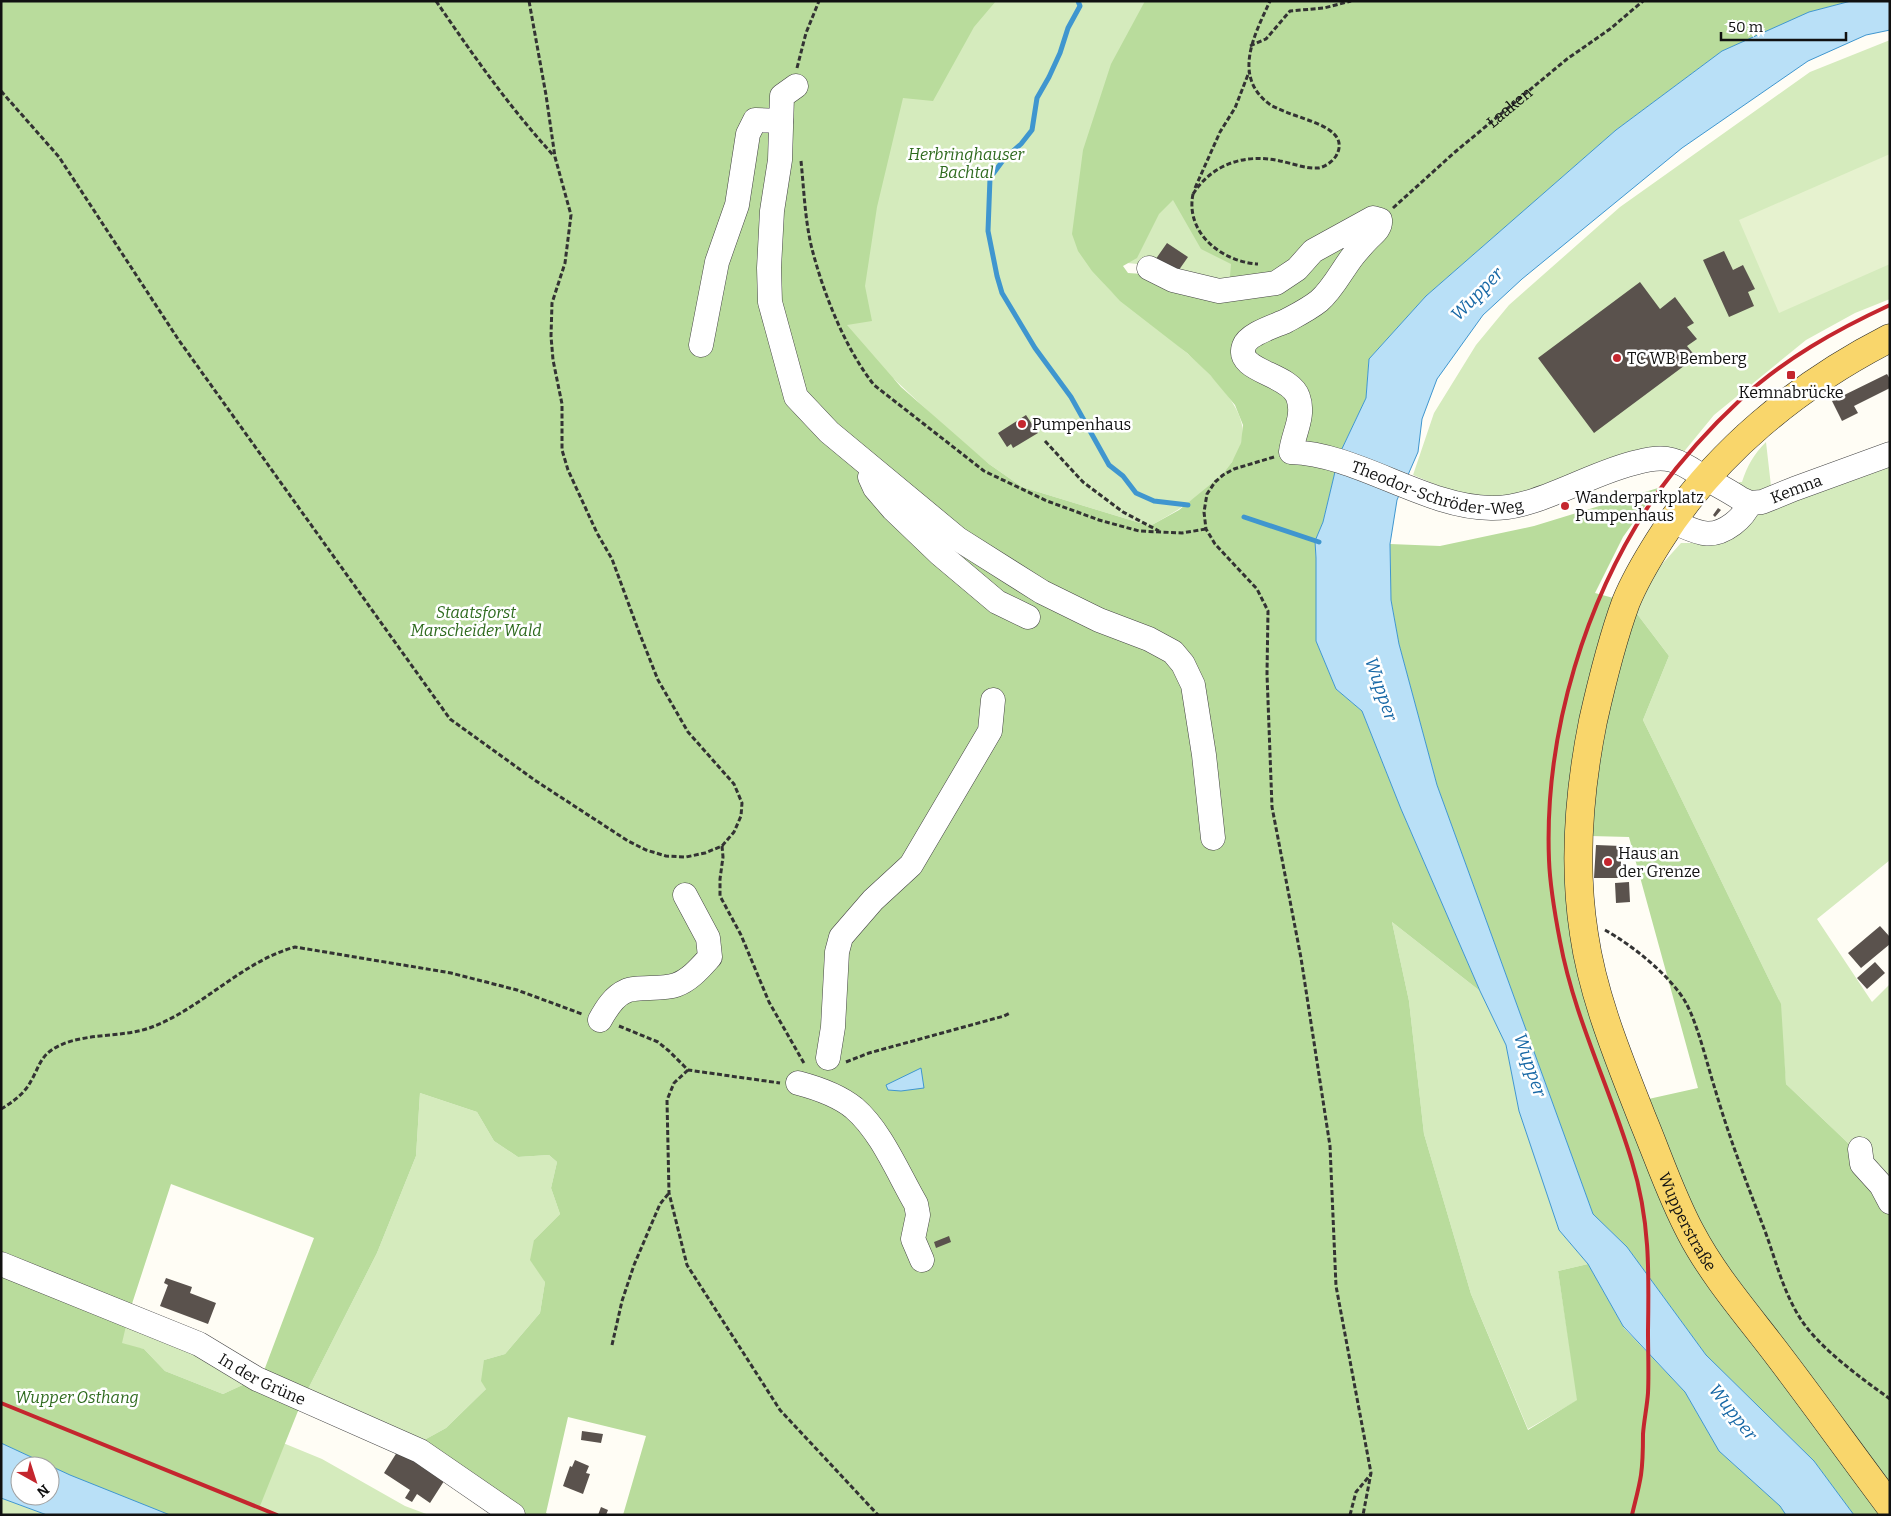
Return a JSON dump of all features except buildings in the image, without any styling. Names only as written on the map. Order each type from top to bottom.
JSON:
[{"type":"main road","name":"Wupperstraße","points":[[1890,338],[1795,396],[1748,435],[1705,478],[1671,521],[1645,564],[1627,599],[1603,677],[1590,736],[1582,796],[1579,890],[1587,954],[1602,1008],[1634,1097],[1690,1231],[1720,1278],[1890,1506]]},
{"type":"street","points":[[796,86],[782,96],[780,160],[772,211],[769,268],[770,302],[796,397],[829,432],[958,539],[1042,592],[1099,620],[1149,639],[1173,652],[1183,664],[1194,685],[1213,838]]},
{"type":"street","points":[[700,345],[717,262],[737,205],[748,134],[755,120],[781,121]]},
{"type":"street","points":[[1149,268],[1173,280],[1219,291],[1276,284],[1297,269],[1313,251],[1363,222],[1373,218],[1380,220],[1376,230],[1354,255],[1326,294],[1284,322],[1254,336],[1243,347],[1246,360],[1250,364],[1287,382],[1294,388],[1298,397],[1300,424],[1293,438],[1291,452]]},
{"type":"street","name":"Theodor-Schröder-Weg","points":[[1291,452],[1335,460],[1454,502],[1491,508],[1510,507],[1529,502],[1627,464],[1652,459],[1676,461],[1705,478]]},
{"type":"street","name":"Kemna","points":[[1705,478],[1750,503],[1762,502],[1890,454]]},
{"type":"street","points":[[873,468],[870,477],[875,488],[894,510],[940,554],[997,602],[1028,617]]},
{"type":"street","points":[[1671,521],[1701,533],[1721,532],[1746,513],[1750,503]]},
{"type":"street","points":[[836,1060],[833,1027],[836,952],[841,937],[873,900],[911,865],[990,731],[993,700]]},
{"type":"street","points":[[600,1020],[612,1001],[626,990],[653,989],[677,985],[698,972],[710,957],[708,938],[685,895]]},
{"type":"street","points":[[802,1074],[825,1092],[853,1107],[876,1134],[916,1204],[918,1215],[913,1239],[922,1260]]},
{"type":"street","points":[[1860,1149],[1862,1164],[1881,1185],[1890,1202]]},
{"type":"street","name":"In der Grüne","points":[[1,1264],[199,1344],[257,1379],[420,1451],[513,1515]]},
{"type":"path","points":[[436,1],[530,130],[555,157]]},
{"type":"path","points":[[1,91],[59,157],[178,339],[450,719],[536,781],[628,841],[646,850],[666,856],[686,857],[705,853],[722,846],[734,832],[741,816],[742,803],[734,784],[688,732],[666,695],[639,632],[612,559],[597,533],[568,470],[562,450],[562,404],[553,360],[551,336],[552,303],[565,263],[571,215],[555,157],[529,1]]},
{"type":"path","points":[[796,86],[798,62],[806,34],[819,1]]},
{"type":"path","points":[[1193,194],[1203,180],[1214,170],[1243,159],[1266,158],[1315,168],[1329,164],[1337,155],[1338,141],[1330,130],[1272,106],[1264,101],[1253,86],[1248,59],[1250,46],[1270,1]]},
{"type":"path","points":[[1250,46],[1266,39],[1290,11],[1324,8],[1351,1]]},
{"type":"path","name":"Laaken","points":[[1380,220],[1455,152],[1567,59],[1610,29],[1643,1]]},
{"type":"path","points":[[1249,71],[1235,108],[1220,132],[1193,194],[1191,208],[1195,224],[1210,244],[1237,260],[1261,264]]},
{"type":"path","points":[[800,156],[812,248],[823,285],[849,348],[874,385],[984,471],[1047,501],[1099,520],[1139,531],[1182,533],[1206,529]]},
{"type":"path","points":[[1045,441],[1083,482],[1123,512],[1163,532]]},
{"type":"path","points":[[1291,452],[1234,470],[1215,482],[1207,494],[1204,512],[1206,529],[1215,544],[1257,589],[1268,610],[1266,674],[1272,807],[1301,958],[1328,1136],[1336,1286],[1371,1473],[1363,1515]]},
{"type":"path","points":[[1,1110],[23,1093],[48,1052],[64,1043],[123,1034],[152,1027],[182,1013],[254,964],[277,952],[295,947],[451,973],[517,990],[658,1042],[688,1070],[773,1083],[802,1074],[740,935],[720,896],[722,846]]},
{"type":"path","points":[[1601,925],[1604,930],[1634,948],[1670,982],[1686,1002],[1723,1116],[1782,1284],[1800,1319],[1823,1345],[1890,1399]]},
{"type":"path","points":[[836,1060],[869,1054],[1010,1013]]},
{"type":"path","points":[[688,1070],[674,1082],[667,1100],[669,1193],[687,1265],[780,1410],[878,1515]]},
{"type":"path","points":[[612,1345],[622,1301],[634,1265],[660,1204],[669,1193]]},
{"type":"path","points":[[1350,1515],[1356,1492],[1371,1473]]},
{"type":"green space","name":"Staatsforst Marscheider Wald","points":[[1,1],[996,1],[974,27],[933,101],[903,98],[877,207],[865,286],[872,321],[847,325],[901,387],[989,464],[1022,487],[1150,526],[1179,510],[1222,475],[1232,462],[1241,443],[1243,425],[1235,405],[1210,375],[1187,353],[1120,301],[1092,271],[1078,251],[1072,234],[1083,150],[1111,64],[1145,1],[1851,1],[1809,12],[1722,51],[1616,130],[1426,296],[1369,359],[1366,398],[1339,455],[1323,522],[1315,541],[1316,641],[1336,689],[1362,711],[1401,809],[1480,991],[1392,922],[1409,1001],[1424,1134],[1471,1294],[1528,1430],[1577,1400],[1558,1271],[1588,1264],[1624,1328],[1685,1392],[1719,1451],[1780,1506],[1786,1515],[623,1515],[646,1436],[568,1417],[546,1513],[549,1515],[511,1515],[419,1451],[426,1439],[446,1428],[486,1389],[481,1381],[484,1360],[505,1354],[540,1313],[545,1282],[530,1260],[534,1240],[560,1214],[551,1188],[557,1162],[549,1155],[518,1157],[494,1141],[477,1112],[420,1093],[416,1156],[377,1253],[302,1401],[260,1506],[280,1515],[170,1515],[60,1470],[60,1456],[29,1456],[1,1443]],"holes":[[[1173,200],[1201,249],[1231,264],[1228,300],[1194,297],[1143,274],[1128,273],[1123,266],[1137,258],[1159,214]],[[171,1184],[314,1238],[262,1376],[223,1394],[165,1371],[144,1349],[122,1343],[129,1313]]]},
{"type":"green space","name":"Herbringhauser Bachtal","points":[[813,1],[1839,1],[1215,286],[1148,265],[1127,263],[1099,277],[1118,298],[1179,346],[1206,371],[1230,399],[1238,412],[1242,425],[1242,441],[1235,457],[1225,472],[1195,498],[1150,526],[1022,487],[989,464],[947,429],[894,379],[849,358]]},
{"type":"green space","points":[[1890,40],[1890,299],[1855,313],[1806,340],[1714,415],[1682,454],[1534,494],[1470,499],[1413,475],[1434,413],[1476,345],[1509,305],[1620,207],[1810,72]]},
{"type":"green space","points":[[1890,154],[1890,264],[1779,313],[1739,220]]},
{"type":"green space","points":[[1766,442],[1771,486],[1767,496],[1741,489],[1739,482],[1742,482],[1751,460]]},
{"type":"green space","points":[[1890,461],[1890,860],[1817,919],[1872,1002],[1890,984],[1890,1183],[1786,1084],[1779,1000],[1643,720],[1669,656],[1628,602],[1681,543],[1694,543],[1695,540],[1748,517]]},
{"type":"green space","points":[[1658,488],[1623,537],[1595,593],[1628,602],[1669,656],[1643,720],[1781,1004],[1786,1084],[1890,1183],[1890,1515],[1854,1515],[1814,1461],[1706,1355],[1627,1247],[1593,1214],[1437,785],[1399,644],[1391,600],[1390,544],[1440,546],[1534,526]],"holes":[[[1590,836],[1629,837],[1698,1088],[1644,1100],[1594,950]]]},
{"type":"green space","points":[[1392,922],[1480,991],[1506,1045],[1519,1111],[1559,1230],[1588,1264],[1558,1271],[1578,1400],[1528,1429],[1471,1294],[1424,1134],[1409,1001]]},
{"type":"green space","points":[[420,1093],[477,1112],[494,1141],[518,1157],[549,1155],[557,1162],[551,1188],[560,1214],[534,1240],[545,1282],[540,1313],[505,1354],[484,1360],[486,1389],[446,1428],[426,1439],[419,1451],[302,1401],[377,1253],[416,1156]]},
{"type":"green space","name":"Wupper Osthang","points":[[1,1271],[262,1376],[223,1394],[165,1371],[144,1349],[137,1348],[208,1412],[322,1459],[405,1506],[429,1515],[127,1515],[60,1472],[60,1456],[10,1456],[10,1467],[1,1467]]},
{"type":"green space","points":[[1,1498],[10,1501],[10,1506],[23,1506],[47,1515],[1,1515]]},
{"type":"water","name":"Wupper","points":[[1851,1],[1890,1],[1890,30],[1866,35],[1808,61],[1682,148],[1522,279],[1483,315],[1437,379],[1422,419],[1418,452],[1397,500],[1390,544],[1391,600],[1399,644],[1437,785],[1593,1214],[1627,1247],[1706,1355],[1814,1461],[1854,1515],[1786,1515],[1780,1506],[1719,1451],[1685,1392],[1623,1326],[1588,1264],[1559,1230],[1519,1111],[1506,1045],[1480,991],[1401,809],[1362,711],[1336,689],[1316,641],[1315,541],[1323,522],[1339,455],[1366,398],[1369,359],[1426,296],[1616,130],[1722,51],[1809,12]]},
{"type":"water","points":[[921,1068],[924,1088],[901,1091],[888,1090],[886,1085]]},
{"type":"water","points":[[1,1443],[29,1456],[10,1456],[10,1501],[1,1498]]},
{"type":"water","points":[[60,1470],[170,1515],[47,1515],[23,1506],[60,1506]]},
{"type":"waterway","points":[[1078,1],[1080,6],[1068,28],[1060,53],[1049,77],[1037,98],[1032,130],[1021,144],[1004,159],[990,178],[988,231],[997,276],[1002,293],[1035,348],[1071,397],[1109,465],[1123,476],[1136,493],[1154,501],[1188,505]]},
{"type":"waterway","points":[[1244,517],[1319,542]]},
{"type":"railway","points":[[1632,1515],[1641,1475],[1648,1393],[1647,1246],[1638,1183],[1623,1134],[1574,997],[1560,941],[1550,880],[1549,812],[1554,763],[1562,715],[1575,667],[1591,620],[1610,575],[1632,532],[1658,492],[1677,468],[1729,410],[1774,371],[1830,335],[1890,305]]},
{"type":"railway","points":[[1,1403],[277,1515]]},
{"type":"place","name":"TC WB Bemberg","points":[[1617,358]]},
{"type":"place","name":"Kemnabrücke","points":[[1791,375]]},
{"type":"place","name":"Pumpenhaus","points":[[1022,424]]},
{"type":"place","name":"Wanderparkplatz Pumpenhaus","points":[[1565,506]]},
{"type":"place","name":"Haus an der Grenze","points":[[1608,862]]}]
